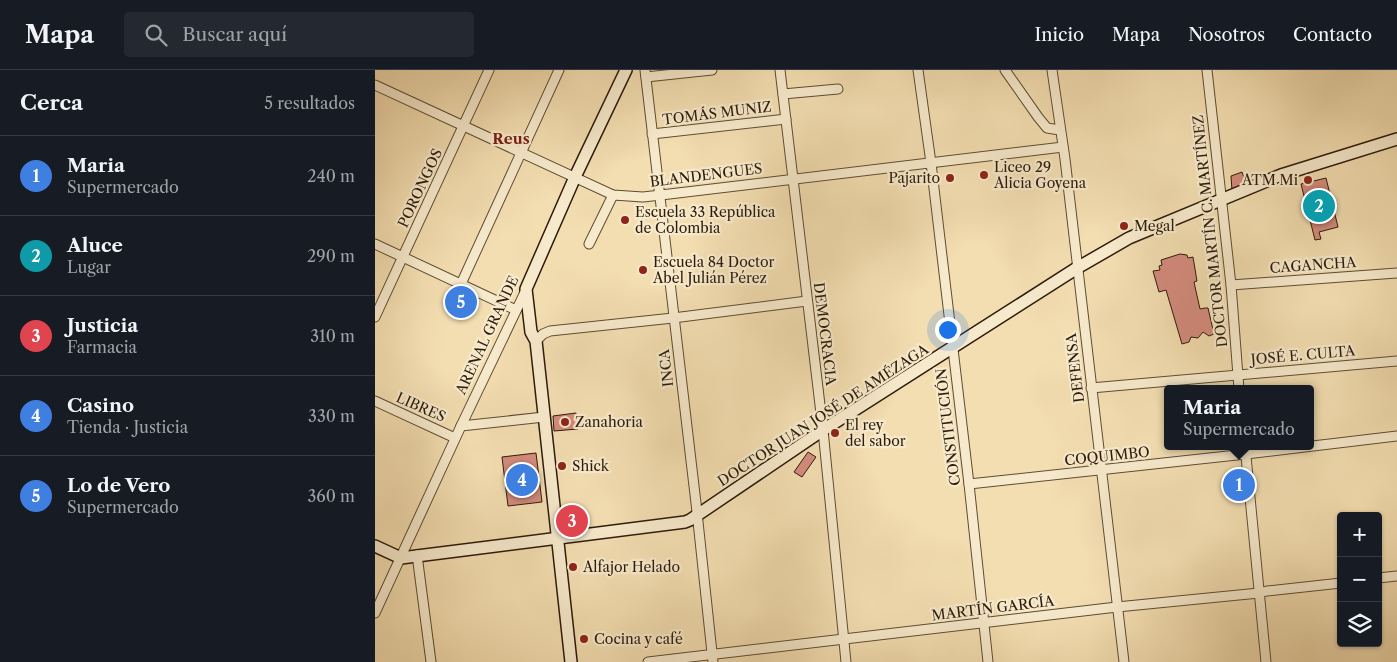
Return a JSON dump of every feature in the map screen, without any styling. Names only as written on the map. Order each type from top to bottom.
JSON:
[{"type":"street","name":"PORONGOS","points":[[375,317],[489,70]]},
{"type":"street","points":[[461,284],[559,70]]},
{"type":"street","name":"ARENAL GRANDE","points":[[375,613],[626,70]]},
{"type":"street","points":[[646,74],[712,70]]},
{"type":"street","name":"DEMOCRACIA","points":[[780,70],[823,430],[846,662]]},
{"type":"street","name":"CONSTITUCIÓN","points":[[918,70],[953,348],[988,662]]},
{"type":"street","points":[[1005,70],[1047,128],[1060,130]]},
{"type":"street","name":"DEFENSA","points":[[1052,70],[1063,147],[1124,662]]},
{"type":"street","name":"DOCTOR MARTÍN C. MARTÍNEZ","points":[[1207,70],[1231,284],[1239,385]]},
{"type":"street","name":"INCA","points":[[646,74],[713,659]]},
{"type":"street","name":"BLANDENGUES","points":[[375,86],[613,195],[661,195],[1063,147]]},
{"type":"street","points":[[783,94],[838,88]]},
{"type":"street","name":"TOMÁS MUNIZ","points":[[652,134],[786,119]]},
{"type":"street","name":"DOCTOR JUAN JOSÉ DE AMÉZAGA","points":[[401,558],[685,522],[697,516],[823,430],[1077,268],[1129,238],[1281,175],[1397,139]]},
{"type":"street","points":[[589,244],[613,195]]},
{"type":"street","points":[[375,244],[516,310]]},
{"type":"street","name":"CAGANCHA","points":[[1231,284],[1397,273]]},
{"type":"street","points":[[526,289],[531,332],[536,341],[571,662]]},
{"type":"street","points":[[536,341],[543,334],[550,332],[807,301]]},
{"type":"street","name":"JOSÉ E. CULTA","points":[[1091,388],[1397,361]]},
{"type":"street","name":"LIBRES","points":[[375,402],[455,438]]},
{"type":"street","name":"LIBRES","points":[[461,426],[544,417]]},
{"type":"street","name":"COQUIMBO","points":[[1314,444],[1397,436]]},
{"type":"street","points":[[1245,450],[1266,662]]},
{"type":"street","name":"COQUIMBO","points":[[969,484],[1102,470],[1245,450]]},
{"type":"street","points":[[375,546],[401,558]]},
{"type":"street","points":[[417,555],[431,662]]},
{"type":"street","points":[[1382,578],[1397,576]]},
{"type":"street","name":"MARTÍN GARCÍA","points":[[648,662],[713,659],[844,639],[1337,583]]},
{"type":"building","points":[[1242,172],[1247,186],[1232,191],[1231,176]]},
{"type":"building","points":[[1326,178],[1338,227],[1319,232],[1321,239],[1315,240],[1301,184]]},
{"type":"building","points":[[1180,254],[1187,255],[1188,258],[1193,257],[1197,281],[1194,282],[1200,309],[1208,308],[1214,334],[1209,336],[1203,332],[1198,338],[1191,337],[1189,342],[1182,344],[1166,290],[1159,292],[1153,271],[1160,270],[1161,260]]},
{"type":"building","name":"Zanahoria","points":[[576,413],[578,429],[554,431],[553,416]]},
{"type":"building","points":[[808,452],[816,457],[802,477],[794,472]]},
{"type":"building","points":[[536,453],[542,502],[508,506],[502,457]]},
{"type":"place","name":"Liceo 29 Alicia Goyena","points":[[984,175]]},
{"type":"place","name":"Pajarito","points":[[950,178]]},
{"type":"place","name":"ATM Mi","points":[[1308,180]]},
{"type":"place","name":"Aluce","points":[[1319,206]]},
{"type":"place","name":"Escuela 33 República de Colombia","points":[[625,220]]},
{"type":"place","name":"Megal","points":[[1124,226]]},
{"type":"place","name":"Escuela 84 Doctor Abel Julián Pérez","points":[[643,270]]},
{"type":"place","name":"Lo de Vero","points":[[461,302]]},
{"type":"place","name":"Zanahoria","points":[[565,422]]},
{"type":"place","name":"El rey del sabor","points":[[835,433]]},
{"type":"place","name":"Shick","points":[[562,466]]},
{"type":"place","name":"Casino","points":[[522,480]]},
{"type":"place","name":"Maria","points":[[1239,485]]},
{"type":"place","name":"Justicia","points":[[572,521]]},
{"type":"place","name":"Alfajor Helado","points":[[573,567]]},
{"type":"place","name":"Cocina y café","points":[[584,639]]},
{"type":"district","name":"Reus","points":[[511,138]]}]
